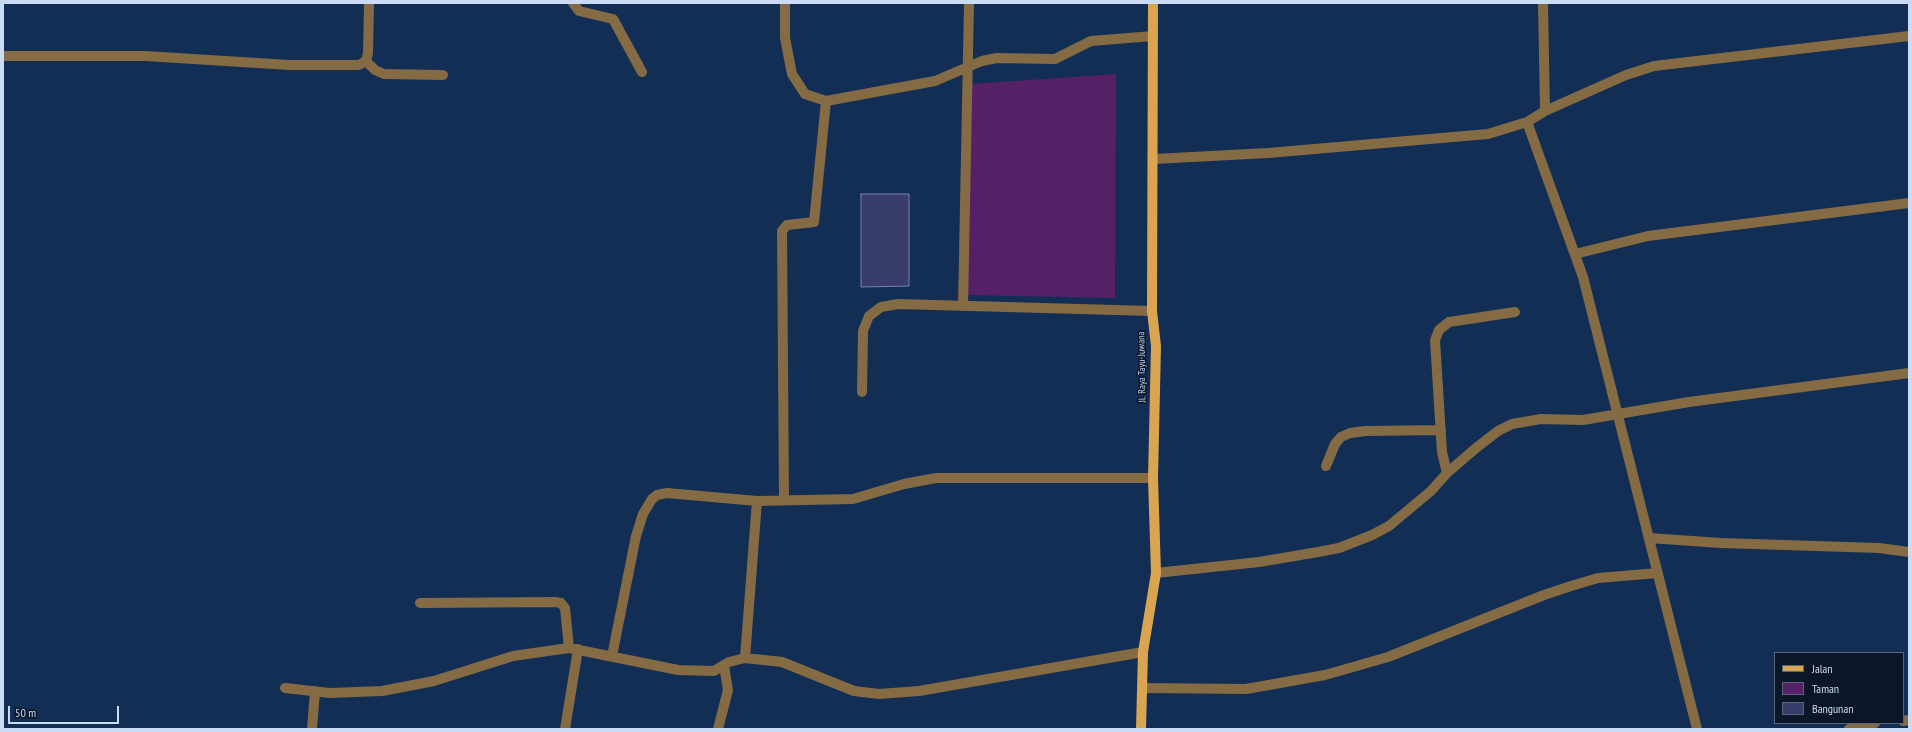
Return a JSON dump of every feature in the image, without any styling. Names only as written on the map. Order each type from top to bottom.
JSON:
[{"type":"main road","name":"Jl. Raya Tayu-Juwana","points":[[1141,729],[1143,652],[1156,573],[1153,478],[1156,346],[1152,311],[1154,159],[1153,3]]},
{"type":"street","points":[[3,56],[145,56],[289,65],[359,65],[366,60],[368,53],[369,3]]},
{"type":"street","points":[[574,3],[579,11],[613,19],[642,72]]},
{"type":"street","points":[[785,3],[785,38],[792,74],[805,94],[826,101],[935,81],[982,61],[997,58],[1055,59],[1091,41],[1153,36]]},
{"type":"street","points":[[963,306],[969,3]]},
{"type":"street","points":[[1543,3],[1544,111]]},
{"type":"street","points":[[1154,159],[1268,153],[1488,134],[1527,122],[1544,111],[1626,75],[1654,66],[1909,36]]},
{"type":"street","points":[[366,60],[375,70],[384,74],[443,75]]},
{"type":"street","points":[[784,500],[782,231],[787,225],[814,222],[826,101]]},
{"type":"street","points":[[1527,122],[1583,277],[1697,729]]},
{"type":"street","points":[[1575,254],[1648,236],[1909,203]]},
{"type":"street","points":[[862,392],[863,331],[866,321],[874,311],[881,307],[894,305],[963,306],[1152,311]]},
{"type":"street","points":[[1448,473],[1442,452],[1435,340],[1439,330],[1449,322],[1515,312]]},
{"type":"street","points":[[1156,573],[1259,562],[1339,548],[1389,526],[1431,491],[1448,473],[1498,431],[1512,424],[1541,419],[1583,420],[1696,401],[1909,372]]},
{"type":"street","points":[[1326,466],[1338,440],[1355,432],[1441,430]]},
{"type":"street","points":[[612,656],[638,531],[643,514],[652,499],[658,495],[667,493],[757,501],[853,499],[904,484],[936,478],[1153,478]]},
{"type":"street","points":[[744,658],[757,501]]},
{"type":"street","points":[[1649,538],[1721,543],[1879,548],[1909,552]]},
{"type":"street","points":[[1143,688],[1246,689],[1325,675],[1388,657],[1544,595],[1571,586],[1598,578],[1658,573]]},
{"type":"street","points":[[420,603],[561,603],[565,608],[573,649],[565,729]]},
{"type":"street","points":[[285,688],[356,693],[389,690],[434,682],[513,656],[573,649],[678,670],[714,671],[729,662],[744,658],[782,662],[854,691],[879,694],[919,691],[1143,652]]},
{"type":"street","points":[[718,729],[728,690],[724,666]]},
{"type":"street","points":[[312,729],[314,691]]},
{"type":"street","points":[[1849,729],[1871,724]]},
{"type":"green space","points":[[1116,74],[1115,298],[964,295],[971,84]]},
{"type":"building","points":[[861,194],[909,194],[909,286],[861,287]]}]
